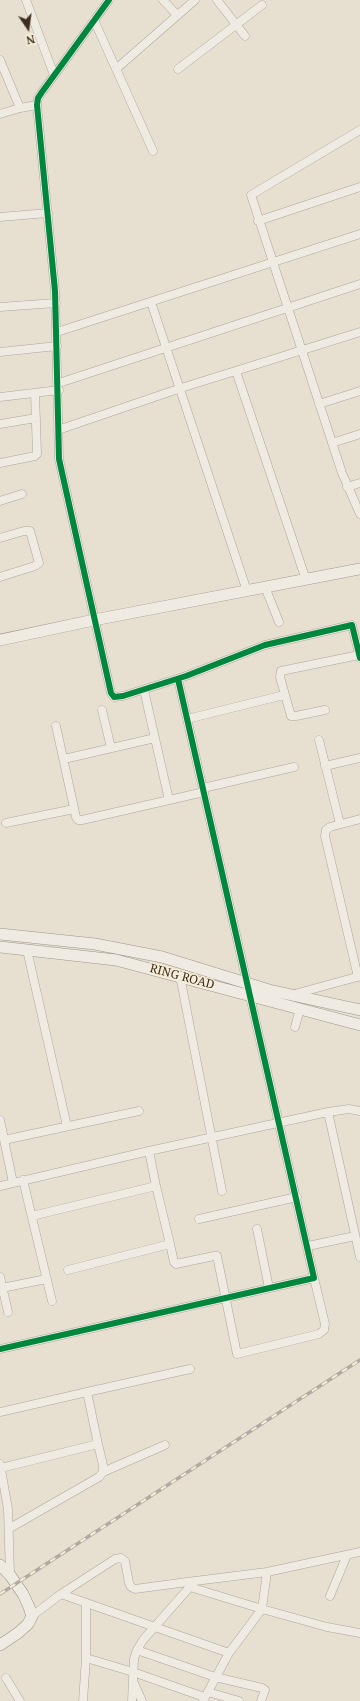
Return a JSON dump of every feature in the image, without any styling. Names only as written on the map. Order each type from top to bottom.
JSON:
[{"type":"street","points":[[26,0],[54,75]]},
{"type":"street","points":[[108,0],[42,92],[38,98],[37,105],[56,302],[59,386],[59,459],[111,693],[114,697],[118,698],[178,678],[265,645],[356,624],[360,656],[281,671],[280,677],[291,716],[325,710]]},
{"type":"street","points":[[163,0],[177,16]]},
{"type":"street","points":[[116,69],[194,0]]},
{"type":"street","points":[[217,0],[245,36]]},
{"type":"street","points":[[178,69],[262,5]]},
{"type":"street","points":[[94,20],[153,151]]},
{"type":"street","points":[[0,60],[20,108]]},
{"type":"street","points":[[0,114],[37,105]]},
{"type":"street","points":[[360,130],[251,196],[347,487],[360,514]]},
{"type":"street","points":[[258,221],[360,187]]},
{"type":"street","points":[[0,217],[48,213]]},
{"type":"street","points":[[57,332],[360,234]]},
{"type":"street","points":[[0,397],[35,393],[59,386],[167,347],[360,284]]},
{"type":"street","points":[[0,307],[56,302]]},
{"type":"street","points":[[151,302],[181,388],[247,591]]},
{"type":"street","points":[[58,430],[181,388],[360,332]]},
{"type":"street","points":[[0,352],[57,346]]},
{"type":"street","points":[[236,371],[306,580]]},
{"type":"street","points":[[319,404],[360,391]]},
{"type":"street","points":[[0,463],[35,456],[38,454],[35,393]]},
{"type":"street","points":[[0,424],[36,418]]},
{"type":"street","points":[[332,443],[360,434]]},
{"type":"street","points":[[347,487],[360,483]]},
{"type":"street","points":[[0,500],[22,494]]},
{"type":"street","points":[[0,538],[24,531],[30,531],[39,563],[35,566],[0,577]]},
{"type":"street","points":[[0,640],[94,620],[360,569]]},
{"type":"street","points":[[265,588],[279,622]]},
{"type":"street","points":[[149,1151],[174,1262],[176,1264],[217,1256],[238,1354],[319,1334],[324,1330],[325,1324],[308,1246],[178,678]]},
{"type":"street","points":[[144,690],[170,800]]},
{"type":"street","points":[[187,719],[284,695]]},
{"type":"street","points":[[102,710],[111,748]]},
{"type":"street","points":[[56,726],[76,817],[78,820],[170,800],[294,767]]},
{"type":"street","points":[[64,759],[155,738]]},
{"type":"street","points":[[319,740],[340,824]]},
{"type":"street","points":[[325,766],[360,758]]},
{"type":"street","points":[[6,823],[74,808]]},
{"type":"street","points":[[291,995],[359,977],[325,836],[326,830],[330,827],[360,819]]},
{"type":"street","name":"RING ROAD","points":[[0,934],[95,944],[162,957],[248,984],[360,1010]]},
{"type":"street","name":"RING ROAD","points":[[0,947],[116,960],[360,1025]]},
{"type":"street","points":[[27,950],[67,1126]]},
{"type":"street","points":[[180,976],[222,1191]]},
{"type":"street","points":[[295,1027],[300,1009]]},
{"type":"street","points":[[0,1186],[211,1137],[328,1112],[349,1109],[360,1111]]},
{"type":"street","points":[[4,1140],[139,1111]]},
{"type":"street","points":[[328,1112],[360,1257]]},
{"type":"street","points":[[0,1120],[13,1183]]},
{"type":"street","points":[[23,1180],[52,1301]]},
{"type":"street","points":[[32,1216],[156,1186]]},
{"type":"street","points":[[199,1220],[297,1197]]},
{"type":"street","points":[[257,1229],[269,1288]]},
{"type":"street","points":[[308,1246],[355,1236]]},
{"type":"street","points":[[68,1270],[170,1244]]},
{"type":"street","points":[[0,1277],[8,1312]]},
{"type":"street","points":[[0,1349],[314,1278]]},
{"type":"street","points":[[2,1288],[46,1279]]},
{"type":"street","points":[[0,1412],[190,1369]]},
{"type":"street","points":[[87,1392],[103,1472]]},
{"type":"street","points":[[10,1575],[10,1528],[3,1498],[1,1466],[98,1444]]},
{"type":"street","points":[[10,1528],[99,1477],[103,1472],[166,1445]]},
{"type":"street","points":[[0,1645],[18,1633],[28,1624],[32,1616],[61,1594],[115,1559],[121,1558],[125,1561],[129,1583],[131,1587],[135,1589],[193,1584],[267,1572],[360,1552]]},
{"type":"street","points":[[330,1596],[346,1555]]},
{"type":"street","points":[[0,1565],[10,1575],[29,1606],[32,1616]]},
{"type":"street","points":[[205,1697],[215,1676],[229,1653],[262,1610],[267,1572]]},
{"type":"street","points":[[193,1584],[262,1610],[327,1627],[360,1633]]},
{"type":"street","points":[[132,1701],[134,1659],[137,1650],[143,1640],[193,1584]]},
{"type":"street","points":[[61,1594],[229,1653]]},
{"type":"street","points":[[83,1701],[86,1658],[86,1603]]},
{"type":"street","points":[[137,1650],[215,1676],[264,1689],[261,1701]]},
{"type":"street","points":[[86,1658],[133,1676],[205,1697],[239,1701]]},
{"type":"street","points":[[133,1676],[142,1701]]},
{"type":"street","points":[[6,1678],[20,1701]]},
{"type":"railway","points":[[0,1594],[360,1360]]},
{"type":"cycle path","points":[[109,0],[42,92],[38,98],[37,105],[55,291],[59,459],[111,693],[114,697],[123,696],[186,676],[265,645],[352,625],[360,658]]},
{"type":"cycle path","points":[[0,1349],[314,1278],[178,679]]}]
